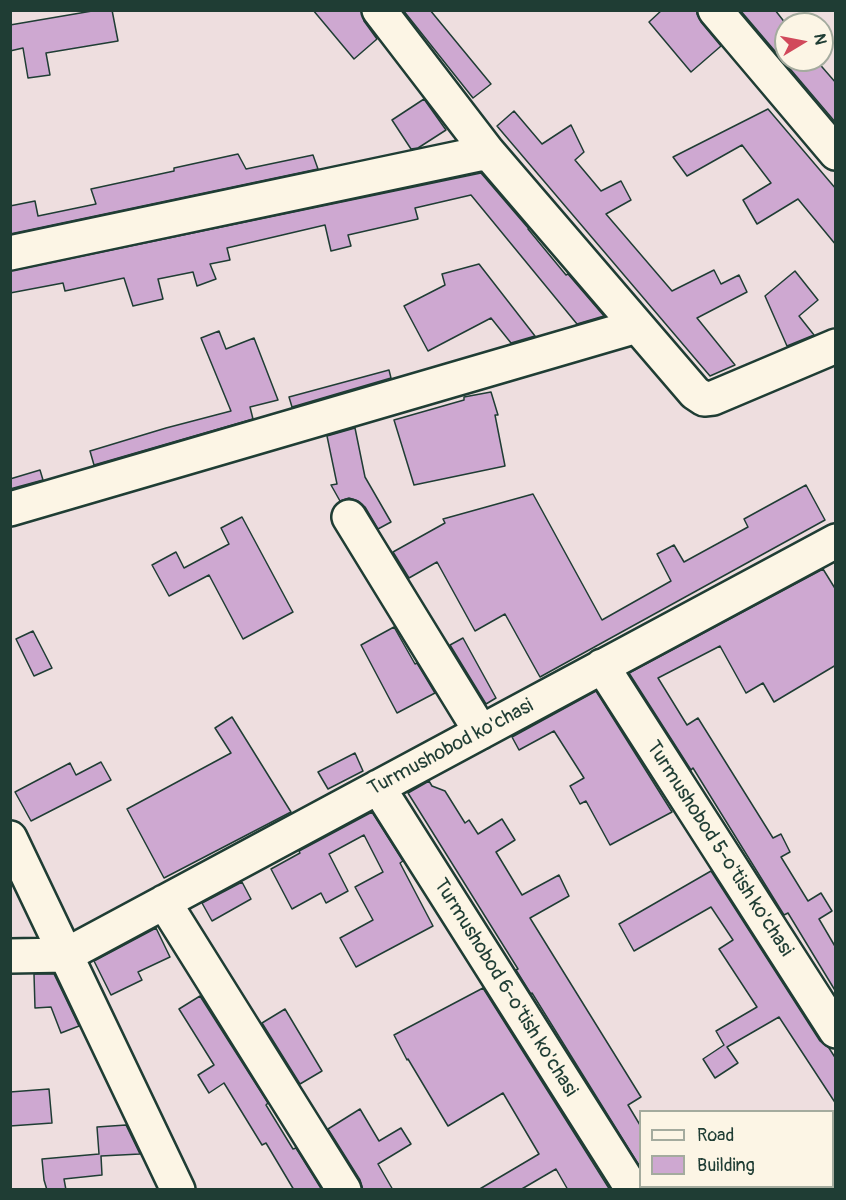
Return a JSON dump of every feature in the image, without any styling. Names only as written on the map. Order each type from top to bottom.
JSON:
[{"type":"street","points":[[378,10],[488,152],[695,393],[704,399],[713,399],[836,346]]},
{"type":"street","points":[[716,10],[836,153]]},
{"type":"street","points":[[10,254],[488,152]]},
{"type":"street","points":[[10,509],[638,326]]},
{"type":"street","points":[[349,517],[481,732]]},
{"type":"street","name":"Turmushobod ko'chasi","points":[[66,955],[602,666],[831,553]]},
{"type":"street","name":"Turmushobod 5-o'tish ko'chasi","points":[[602,666],[836,1032]]},
{"type":"street","name":"Turmushobod 6-o'tish ko'chasi","points":[[378,787],[633,1190]]},
{"type":"street","points":[[10,838],[178,1190]]},
{"type":"street","points":[[164,902],[344,1190]]},
{"type":"street","points":[[10,956],[66,955]]},
{"type":"building","points":[[98,10],[112,10],[118,41],[46,53],[50,75],[28,78],[23,48],[10,51],[10,25]]},
{"type":"building","points":[[313,10],[361,10],[364,21],[377,39],[354,59]]},
{"type":"building","points":[[403,10],[430,10],[491,84],[473,98]]},
{"type":"building","points":[[662,10],[697,10],[701,22],[721,46],[691,72],[649,22]]},
{"type":"building","points":[[740,10],[775,10],[774,50]]},
{"type":"building","points":[[793,72],[826,72],[836,83],[836,123]]},
{"type":"building","points":[[424,99],[446,130],[418,148],[411,149],[392,120]]},
{"type":"building","points":[[768,109],[836,189],[836,245],[798,199],[757,224],[743,200],[771,183],[742,145],[687,176],[673,157]]},
{"type":"building","points":[[514,111],[542,144],[571,125],[584,152],[575,160],[601,191],[621,181],[631,200],[606,214],[672,291],[714,270],[721,284],[739,275],[747,292],[697,318],[735,365],[710,376],[497,126]]},
{"type":"building","points":[[238,154],[246,169],[313,155],[318,169],[10,234],[10,206],[35,201],[38,216],[96,204],[91,189]]},
{"type":"building","points":[[481,173],[566,275],[568,274],[604,316],[577,324],[471,195],[415,208],[418,219],[348,235],[351,246],[331,251],[325,225],[227,248],[230,260],[210,264],[216,279],[197,286],[193,272],[158,279],[163,299],[133,306],[124,278],[65,291],[63,283],[10,293],[10,271]]},
{"type":"building","points":[[479,264],[535,336],[511,343],[491,318],[428,351],[404,306],[445,285],[442,274]]},
{"type":"building","points":[[795,271],[818,300],[799,316],[814,335],[787,346],[765,296]]},
{"type":"building","points":[[219,331],[226,349],[254,338],[278,400],[250,407],[253,419],[94,465],[90,451],[231,411],[201,338]]},
{"type":"building","points":[[389,370],[391,378],[292,407],[289,397]]},
{"type":"building","points":[[491,392],[498,415],[495,415],[505,466],[414,485],[394,420],[464,400],[464,397]]},
{"type":"building","points":[[355,428],[365,477],[391,522],[378,529],[365,507],[349,498],[340,501],[331,485],[337,484],[327,436]]},
{"type":"building","points":[[40,470],[43,480],[10,489],[10,479]]},
{"type":"building","points":[[806,485],[825,520],[540,677],[505,614],[475,631],[437,562],[409,578],[393,552],[445,523],[443,519],[533,494],[602,620],[671,581],[657,554],[674,545],[684,562],[748,527],[744,519]]},
{"type":"building","points":[[242,517],[293,612],[243,639],[209,575],[169,596],[152,565],[176,552],[184,568],[229,544],[221,528]]},
{"type":"building","points":[[823,569],[836,590],[836,665],[774,702],[763,683],[746,693],[720,646],[658,678],[687,725],[698,718],[773,838],[781,834],[790,852],[781,857],[808,901],[821,893],[832,911],[819,919],[836,948],[836,992],[788,913],[784,915],[693,768],[691,770],[629,673]]},
{"type":"building","points":[[394,627],[435,693],[397,713],[361,645]]},
{"type":"building","points":[[33,631],[52,668],[34,676],[16,639]]},
{"type":"building","points":[[463,638],[496,698],[486,704],[450,645]]},
{"type":"building","points":[[596,691],[672,812],[610,845],[586,801],[580,804],[570,786],[584,778],[554,731],[519,750],[512,737]]},
{"type":"building","points":[[232,717],[291,812],[164,878],[127,809],[231,753],[215,728]]},
{"type":"building","points":[[355,753],[363,771],[328,789],[318,772]]},
{"type":"building","points":[[101,762],[111,780],[31,821],[15,792],[70,763],[76,775]]},
{"type":"building","points":[[429,781],[432,786],[445,791],[465,823],[469,820],[478,834],[502,819],[515,840],[496,852],[522,895],[559,875],[569,896],[530,918],[641,1097],[628,1105],[639,1123],[639,1165],[516,970],[518,969],[408,793]]},
{"type":"building","points":[[372,812],[403,861],[400,863],[433,926],[356,967],[340,938],[373,920],[355,887],[383,872],[364,835],[329,854],[348,891],[326,903],[321,893],[292,909],[271,869],[300,853],[299,851]]},
{"type":"building","points":[[711,871],[820,1041],[829,1048],[836,1059],[836,1104],[779,1017],[727,1047],[738,1063],[715,1078],[703,1059],[724,1045],[716,1031],[757,1007],[719,949],[733,940],[711,907],[634,951],[619,924]]},
{"type":"building","points":[[242,882],[251,899],[212,921],[202,903]]},
{"type":"building","points":[[156,928],[170,957],[138,972],[142,980],[111,995],[94,961]]},
{"type":"building","points":[[34,974],[54,974],[79,1026],[61,1033],[51,1007],[35,1008]]},
{"type":"building","points":[[483,988],[610,1190],[568,1190],[556,1169],[520,1190],[478,1190],[539,1154],[503,1093],[448,1126],[394,1035]]},
{"type":"building","points":[[200,996],[268,1103],[266,1105],[293,1149],[296,1148],[322,1190],[294,1190],[266,1143],[262,1145],[224,1083],[209,1093],[198,1075],[214,1065],[179,1009]]},
{"type":"building","points":[[285,1009],[322,1071],[300,1084],[262,1023]]},
{"type":"building","points":[[49,1089],[52,1123],[10,1126],[10,1092]]},
{"type":"building","points":[[360,1109],[379,1141],[401,1128],[411,1144],[378,1164],[393,1190],[363,1190],[360,1180],[328,1129]]},
{"type":"building","points":[[126,1125],[140,1154],[101,1156],[102,1175],[64,1179],[66,1190],[47,1190],[42,1159],[99,1154],[97,1127]]}]
